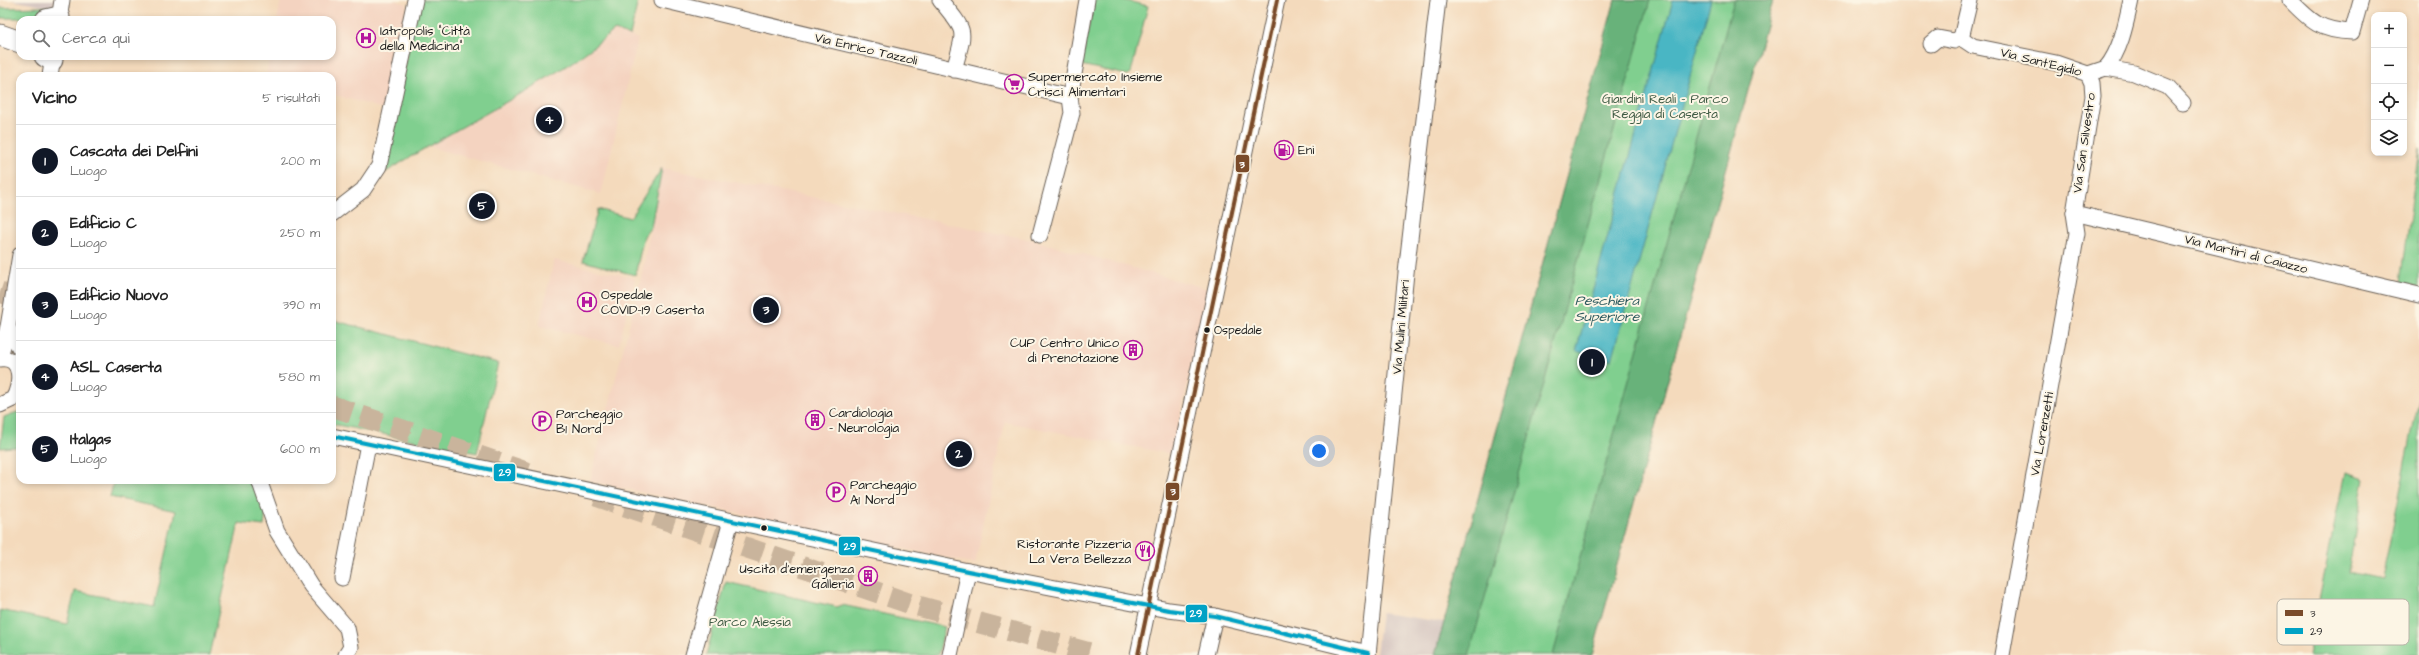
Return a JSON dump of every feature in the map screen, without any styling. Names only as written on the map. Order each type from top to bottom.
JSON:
[{"type":"highway","points":[[0,25],[16,26]]},
{"type":"highway","points":[[0,35],[16,41]]},
{"type":"street","points":[[336,211],[363,190],[379,166],[415,0]]},
{"type":"street","name":"Via Enrico Tazzoli","points":[[662,0],[1070,97]]},
{"type":"street","points":[[940,0],[961,26],[963,32],[954,70]]},
{"type":"street","points":[[1040,235],[1072,113],[1070,97],[1087,0]]},
{"type":"street","points":[[1138,655],[1277,0]]},
{"type":"street","name":"Via Mulini Militari","points":[[1368,654],[1406,273],[1438,0]]},
{"type":"street","points":[[1931,44],[1938,38],[1954,41],[1961,38],[1970,0]]},
{"type":"street","points":[[2106,68],[2112,60],[2119,45],[2131,0]]},
{"type":"street","points":[[2290,0],[2309,21],[2335,31],[2352,32],[2361,0]]},
{"type":"street","name":"Via Sant'Egidio","points":[[1961,38],[1974,46],[2056,64],[2088,74],[2106,68],[2115,68],[2159,81],[2168,87],[2183,103]]},
{"type":"street","name":"Via San Silvestro","points":[[2074,213],[2093,96],[2092,83],[2088,74]]},
{"type":"street","name":"Via Martiri di Caiazzo","points":[[2074,213],[2419,296]]},
{"type":"street","name":"Via Lorenzetti","points":[[2002,655],[2077,233],[2074,213]]},
{"type":"street","points":[[16,274],[4,330],[16,372]]},
{"type":"street","points":[[11,401],[16,390]]},
{"type":"street","points":[[336,437],[968,571],[1148,606],[1215,616],[1368,654]]},
{"type":"street","points":[[342,578],[368,444]]},
{"type":"street","points":[[259,484],[276,531],[311,586],[347,628],[351,647],[346,655]]},
{"type":"street","points":[[693,655],[732,521]]},
{"type":"street","points":[[950,655],[968,571]]},
{"type":"street","points":[[1206,655],[1215,616]]},
{"type":"shaded area","points":[[11,0],[55,0],[53,8]]},
{"type":"shaded area","name":"Iatropolis \"Città della Medicina\"","points":[[281,0],[393,0],[407,4],[384,109],[336,95],[336,72],[267,72],[269,60],[336,60],[336,16],[278,16]]},
{"type":"shaded area","points":[[615,30],[638,39],[601,194],[433,148],[429,144],[564,68]]},
{"type":"shaded area","points":[[662,168],[1033,240],[1208,289],[1172,454],[1005,422],[975,564],[590,481],[641,278]]},
{"type":"shaded area","name":"Ospedale COVID-19 Caserta","points":[[554,260],[635,278],[619,345],[539,326]]},
{"type":"shaded area","points":[[1381,613],[1444,622],[1435,655],[1376,655]]},
{"type":"green space","points":[[417,0],[638,0],[630,36],[615,30],[576,59],[541,82],[430,145],[386,172]]},
{"type":"green space","points":[[1094,0],[1123,0],[1148,6],[1131,72],[1127,75],[1081,65]]},
{"type":"green space","name":"Giardini Reali - Parco Reggia di Caserta","points":[[1615,0],[1773,0],[1592,655],[1435,655]]},
{"type":"green space","points":[[1615,0],[1650,0],[1469,655],[1435,655]]},
{"type":"green space","points":[[1734,0],[1773,0],[1592,655],[1553,655]]},
{"type":"green space","points":[[0,8],[53,8],[41,15],[0,18]]},
{"type":"green space","points":[[2419,148],[2419,287],[2401,282]]},
{"type":"green space","points":[[662,168],[651,227],[644,236],[635,275],[583,261],[598,209],[630,218]]},
{"type":"green space","points":[[336,321],[498,363],[477,453],[336,425]]},
{"type":"green space","points":[[2419,399],[2419,655],[2308,655],[2310,645],[2409,645],[2409,599],[2319,599],[2345,472],[2365,478],[2348,572],[2382,579]]},
{"type":"green space","points":[[16,412],[16,447],[0,448],[4,417]]},
{"type":"green space","points":[[113,484],[257,484],[266,512],[264,526],[239,523],[209,655],[0,655],[0,610],[67,624],[75,591],[154,607],[176,511],[110,497]]},
{"type":"green space","name":"Parco Alessia","points":[[726,582],[837,607],[842,605],[945,627],[938,655],[706,655]]},
{"type":"water","name":"Peschiera Superiore","points":[[1673,0],[1711,0],[1612,360],[1604,358],[1601,361],[1593,362],[1586,359],[1583,353],[1576,351]]},
{"type":"tunnel","points":[[0,292],[16,298]]},
{"type":"tunnel","points":[[336,407],[532,474]]},
{"type":"tunnel","points":[[596,496],[911,604],[1097,655]]},
{"type":"transit line","name":"3","points":[[1138,655],[1277,0]]},
{"type":"transit line","name":"29","points":[[336,437],[968,571],[1169,610],[1215,616],[1368,653]]},
{"type":"place","name":"Iatropolis \"Città della Medicina\"","points":[[366,38]]},
{"type":"place","name":"Supermercato Insieme Crisci Alimentari","points":[[1014,84]]},
{"type":"place","name":"ASL Caserta","points":[[549,120]]},
{"type":"place","name":"Eni","points":[[1284,150]]},
{"type":"place","name":"Italgas","points":[[482,206]]},
{"type":"place","name":"Ospedale COVID-19 Caserta","points":[[587,302]]},
{"type":"place","name":"Edificio Nuovo","points":[[766,310]]},
{"type":"place","name":"Ospedale","points":[[1207,330]]},
{"type":"place","name":"CUP Centro Unico di Prenotazione","points":[[1133,350]]},
{"type":"place","name":"Cascata dei Delfini","points":[[1592,362]]},
{"type":"place","name":"Cardiologia - Neurologia","points":[[815,420]]},
{"type":"place","name":"Parcheggio B1 Nord","points":[[542,421]]},
{"type":"place","name":"Edificio C","points":[[959,454]]},
{"type":"place","name":"Parcheggio A1 Nord","points":[[836,492]]},
{"type":"place","name":"Ristorante Pizzeria La Vera Bellezza","points":[[1145,551]]},
{"type":"place","name":"Uscita d'emergenza Galleria","points":[[868,576]]}]
